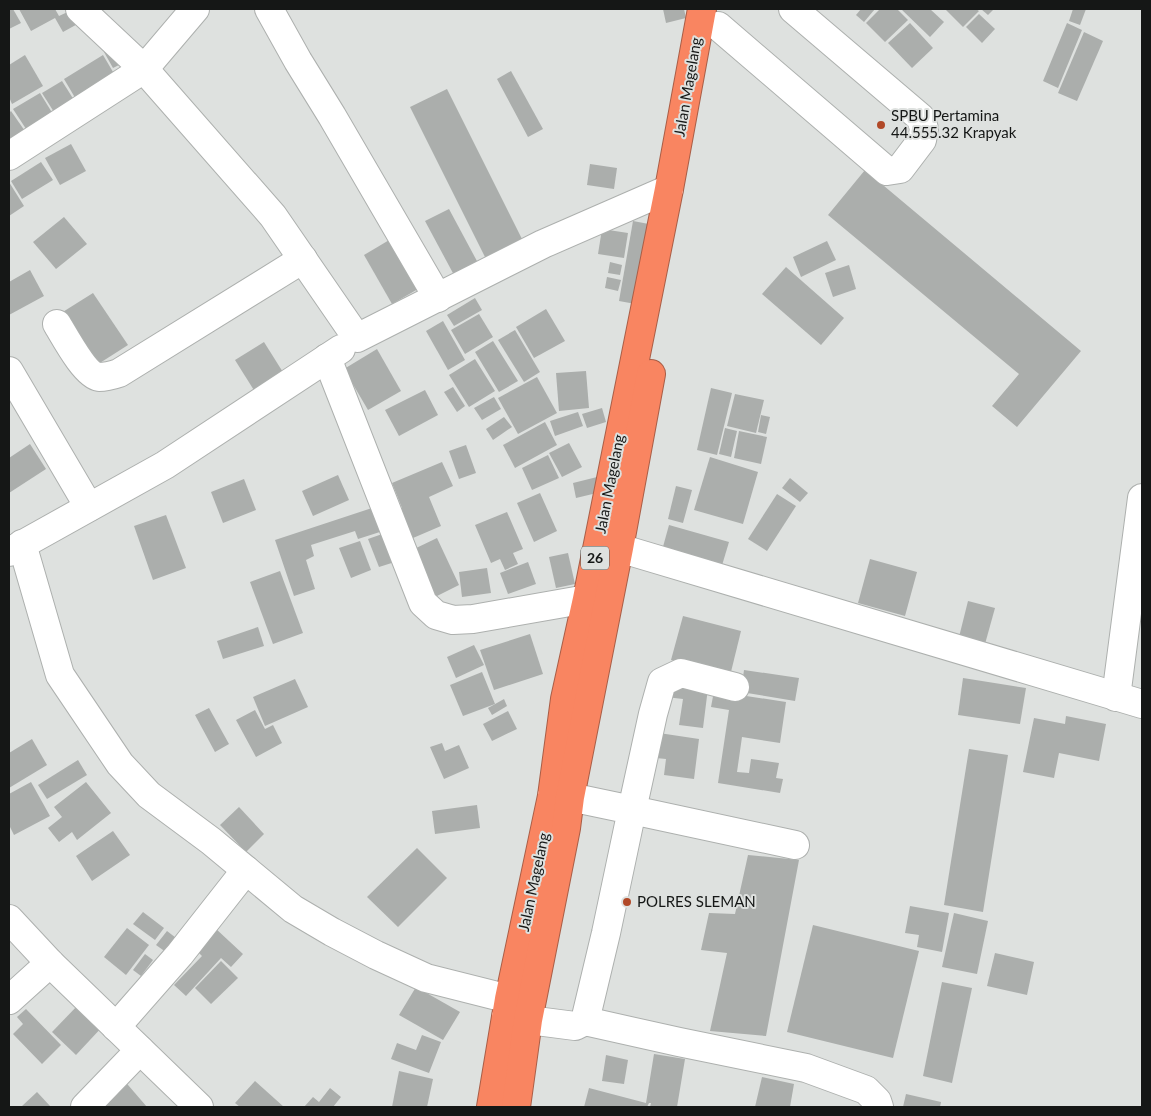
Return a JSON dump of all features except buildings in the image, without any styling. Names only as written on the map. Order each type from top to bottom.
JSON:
[{"type":"highway","name":"Jalan Magelang","points":[[561,797],[565,699],[587,599],[669,189],[714,14]]},
{"type":"highway","name":"Jalan Magelang","points":[[491,1107],[515,1012],[561,797],[619,548],[683,202],[714,14]]},
{"type":"highway","name":"Jalan Magelang","points":[[515,1012],[516,1107]]},
{"type":"street","points":[[80,9],[144,69],[273,216],[357,338]]},
{"type":"street","points":[[9,156],[144,69],[195,9]]},
{"type":"street","points":[[269,9],[438,298]]},
{"type":"street","points":[[714,14],[887,171],[900,169],[922,140],[924,129],[921,118],[793,9]]},
{"type":"street","points":[[669,189],[543,244],[357,338],[165,465],[15,548],[60,675],[120,764],[149,795],[204,836],[293,909],[376,955],[426,978],[515,1012],[575,1026],[585,1021],[806,1068],[866,1090],[877,1101],[879,1107]]},
{"type":"street","points":[[57,324],[84,367],[92,374],[98,377],[119,373],[303,259]]},
{"type":"street","points":[[327,358],[423,602],[436,615],[453,620],[473,618],[587,599]]},
{"type":"street","points":[[9,371],[89,507]]},
{"type":"street","points":[[1116,697],[1142,498]]},
{"type":"street","points":[[619,548],[1142,704]]},
{"type":"street","points":[[585,1021],[653,714],[662,682],[681,673],[734,687]]},
{"type":"street","points":[[561,797],[632,810],[794,845]]},
{"type":"street","points":[[116,1027],[180,954],[246,870]]},
{"type":"street","points":[[9,919],[50,963],[199,1107]]},
{"type":"street","points":[[9,1000],[50,963]]},
{"type":"street","points":[[85,1107],[140,1050]]},
{"type":"place","name":"SPBU Pertamina 44.555.32 Krapyak","points":[[881,125]]},
{"type":"place","name":"POLRES SLEMAN","points":[[627,902]]}]
